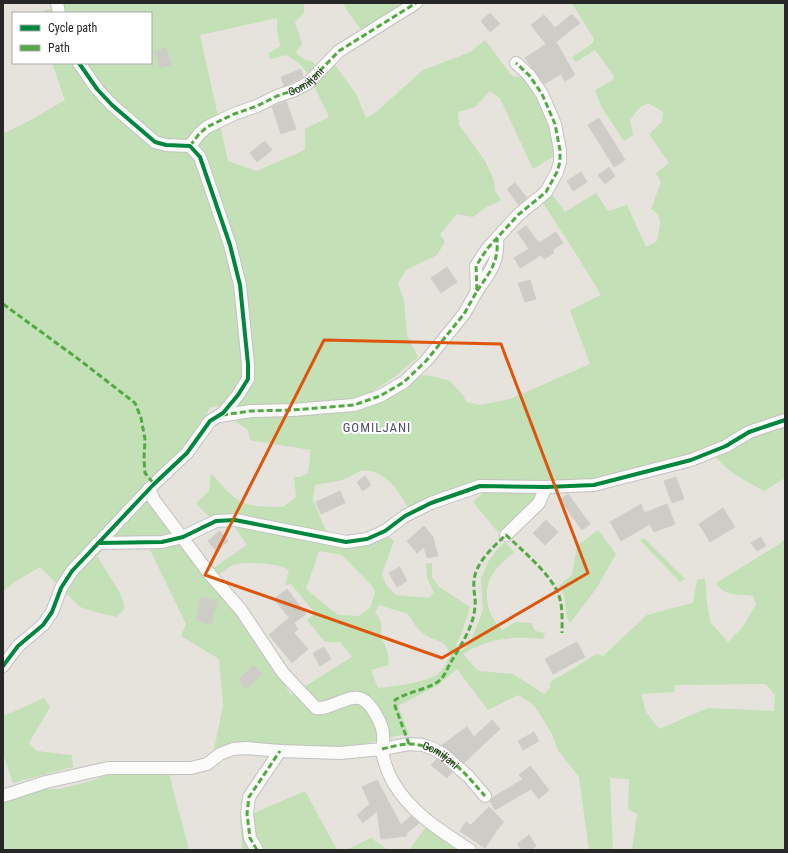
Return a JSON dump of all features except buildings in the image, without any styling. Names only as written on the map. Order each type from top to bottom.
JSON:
[{"type":"street","name":"Gomiljani","points":[[190,146],[199,134],[207,128],[234,114],[257,106],[308,83],[339,51],[416,3]]},
{"type":"street","points":[[3,666],[18,646],[43,625],[52,612],[61,588],[72,572],[149,489],[187,453],[210,421],[220,416],[251,411],[292,410],[354,405],[380,396],[404,382],[426,361],[464,314],[477,291],[476,266],[487,249],[518,215],[546,192],[558,172],[560,150],[555,124],[542,94],[529,75],[516,63]]},
{"type":"street","points":[[80,64],[97,89],[107,100],[155,142],[166,145],[190,146],[200,156],[230,245],[240,286],[248,364],[248,379],[238,395],[220,416]]},
{"type":"street","points":[[98,543],[162,542],[183,537],[216,521],[235,520],[346,542],[367,539],[384,531],[405,516],[431,503],[480,486],[546,487],[594,485],[691,460],[726,446],[749,432],[785,420]]},
{"type":"street","points":[[506,535],[540,503],[546,487]]},
{"type":"street","points":[[149,489],[154,500],[208,572],[241,610],[283,673],[307,700],[316,708],[323,709],[354,697],[361,698],[366,702],[374,710],[384,734],[382,755],[393,782],[408,803],[423,818],[470,850]]},
{"type":"street","name":"Gomiljani","points":[[3,796],[46,782],[108,768],[191,768],[207,764],[220,754],[234,749],[246,748],[340,753],[382,749],[409,744],[423,745],[444,755],[468,777],[485,796]]},
{"type":"street","points":[[257,850],[250,838],[248,814],[249,796],[280,751]]},
{"type":"highlighted area","points":[[324,340],[501,344],[588,573],[442,658],[205,575]]},
{"type":"green space","points":[[50,3],[304,3],[304,13],[295,22],[302,44],[296,53],[305,60],[312,61],[318,67],[308,74],[299,63],[286,55],[271,59],[268,54],[280,46],[277,18],[200,35],[228,161],[257,171],[305,150],[305,129],[329,117],[313,84],[335,65],[356,94],[366,118],[375,113],[423,70],[470,52],[485,40],[512,76],[526,78],[537,94],[549,125],[556,155],[533,169],[500,98],[490,91],[475,107],[458,112],[459,125],[485,161],[494,180],[495,191],[501,200],[485,208],[473,217],[457,214],[440,234],[445,242],[437,255],[406,270],[398,283],[404,301],[407,335],[418,357],[396,376],[370,393],[378,403],[392,395],[416,377],[421,375],[432,376],[450,381],[463,395],[466,402],[480,405],[510,399],[590,364],[570,310],[601,295],[543,203],[551,193],[565,212],[596,193],[608,211],[627,205],[646,247],[657,241],[660,223],[658,214],[651,209],[661,182],[656,173],[669,163],[649,134],[662,122],[663,112],[648,103],[639,108],[630,120],[633,135],[624,141],[602,108],[595,90],[613,80],[614,76],[595,50],[576,62],[572,57],[593,43],[594,39],[572,3],[785,3],[785,478],[764,491],[740,478],[727,468],[709,448],[689,456],[593,480],[471,482],[409,509],[401,495],[384,477],[378,473],[362,471],[342,480],[315,485],[313,500],[328,535],[210,518],[196,503],[209,491],[211,473],[228,492],[244,503],[254,506],[283,507],[296,497],[294,477],[300,477],[308,473],[311,450],[250,440],[248,430],[235,421],[235,406],[210,407],[200,428],[185,447],[144,485],[141,490],[174,533],[105,548],[97,556],[120,593],[125,608],[117,617],[80,607],[40,567],[16,581],[3,591],[3,134],[65,100],[52,64],[152,64],[152,12],[44,12],[45,10],[51,9]]},
{"type":"green space","points":[[342,3],[401,3],[402,4],[361,30]]},
{"type":"green space","points":[[537,489],[538,494],[536,500],[502,533],[497,531],[473,502],[486,490]]},
{"type":"green space","points":[[232,523],[306,539],[306,541],[354,547],[364,546],[386,535],[394,541],[382,574],[386,585],[396,595],[429,598],[434,592],[427,578],[426,564],[432,563],[432,577],[439,587],[470,607],[456,645],[461,651],[470,643],[483,610],[481,579],[488,562],[505,542],[514,552],[493,573],[489,582],[487,587],[487,599],[490,611],[496,622],[503,630],[515,622],[532,623],[535,631],[545,633],[543,639],[502,639],[483,644],[463,654],[478,671],[513,674],[544,694],[551,687],[549,684],[552,681],[597,654],[603,656],[647,615],[693,603],[697,580],[705,578],[710,622],[728,642],[743,627],[756,604],[753,596],[728,593],[720,588],[716,583],[778,545],[785,539],[785,850],[632,850],[637,814],[628,809],[629,779],[610,778],[613,850],[589,850],[579,777],[558,750],[552,734],[534,705],[518,695],[488,710],[457,669],[438,685],[398,706],[409,734],[364,744],[333,747],[214,750],[223,705],[219,659],[181,636],[186,624],[150,550],[181,543],[238,612],[291,695],[352,657],[340,642],[325,642],[307,620],[315,613],[291,584],[285,585],[289,570],[270,564],[245,563],[233,565],[217,576],[212,569],[247,545]],"holes":[[[319,551],[342,555],[372,586],[375,593],[370,608],[359,616],[338,615],[306,589]],[[379,605],[408,614],[415,625],[422,632],[445,645],[451,655],[441,671],[434,676],[419,682],[378,688],[371,670],[388,665],[388,654],[380,636],[381,623],[375,612]],[[766,684],[775,695],[774,711],[708,708],[659,729],[646,712],[641,694],[674,692],[675,685]]]},
{"type":"green space","points":[[598,530],[616,554],[596,589],[570,623],[567,618],[564,595],[559,586],[572,575],[577,546]]},
{"type":"green space","points":[[644,538],[685,579],[680,582],[640,540]]},
{"type":"green space","points":[[44,698],[50,707],[29,743],[37,751],[72,755],[73,767],[13,783],[3,754],[4,715]]},
{"type":"green space","points":[[112,773],[169,774],[189,850],[3,850],[3,803],[27,791],[60,789],[91,781]]},
{"type":"green space","points":[[305,791],[337,850],[241,850],[240,819]]},
{"type":"green space","points":[[427,826],[462,850],[409,850]]},
{"type":"green space","points":[[371,838],[388,850],[346,850]]},
{"type":"marked path","points":[[190,146],[199,134],[207,127],[234,114],[295,90],[308,83],[339,51],[416,3]]},
{"type":"marked path","points":[[222,415],[251,411],[292,410],[354,405],[380,396],[404,382],[426,361],[464,314],[477,291],[476,266],[487,249],[518,215],[546,192],[557,172],[560,162],[560,150],[555,124],[542,94],[529,75],[516,63]]},
{"type":"marked path","points":[[477,291],[493,266],[497,254],[497,238]]},
{"type":"marked path","points":[[3,304],[135,403],[141,418],[145,439],[145,473],[154,484]]},
{"type":"marked path","points":[[409,744],[395,706],[395,700],[433,685],[442,678],[470,628],[475,603],[475,574],[481,561],[506,535],[535,562],[554,586],[561,602],[562,633]]},
{"type":"marked path","points":[[382,749],[410,744],[432,749],[452,762],[485,796]]},
{"type":"marked path","points":[[257,850],[250,838],[247,814],[249,797],[280,751]]},
{"type":"cycle path","points":[[3,666],[18,646],[43,625],[52,612],[61,588],[72,571],[154,484],[187,453],[210,421],[223,413],[238,395],[248,379],[248,364],[240,285],[230,245],[200,157],[190,146],[166,145],[155,142],[112,105],[97,89],[80,64]]},
{"type":"cycle path","points":[[98,543],[162,542],[183,537],[216,521],[235,520],[346,542],[367,539],[385,531],[405,516],[431,503],[480,486],[546,487],[594,485],[691,460],[726,446],[749,432],[785,420]]},
{"type":"district","name":"GOMILJANI","points":[[377,427]]}]
